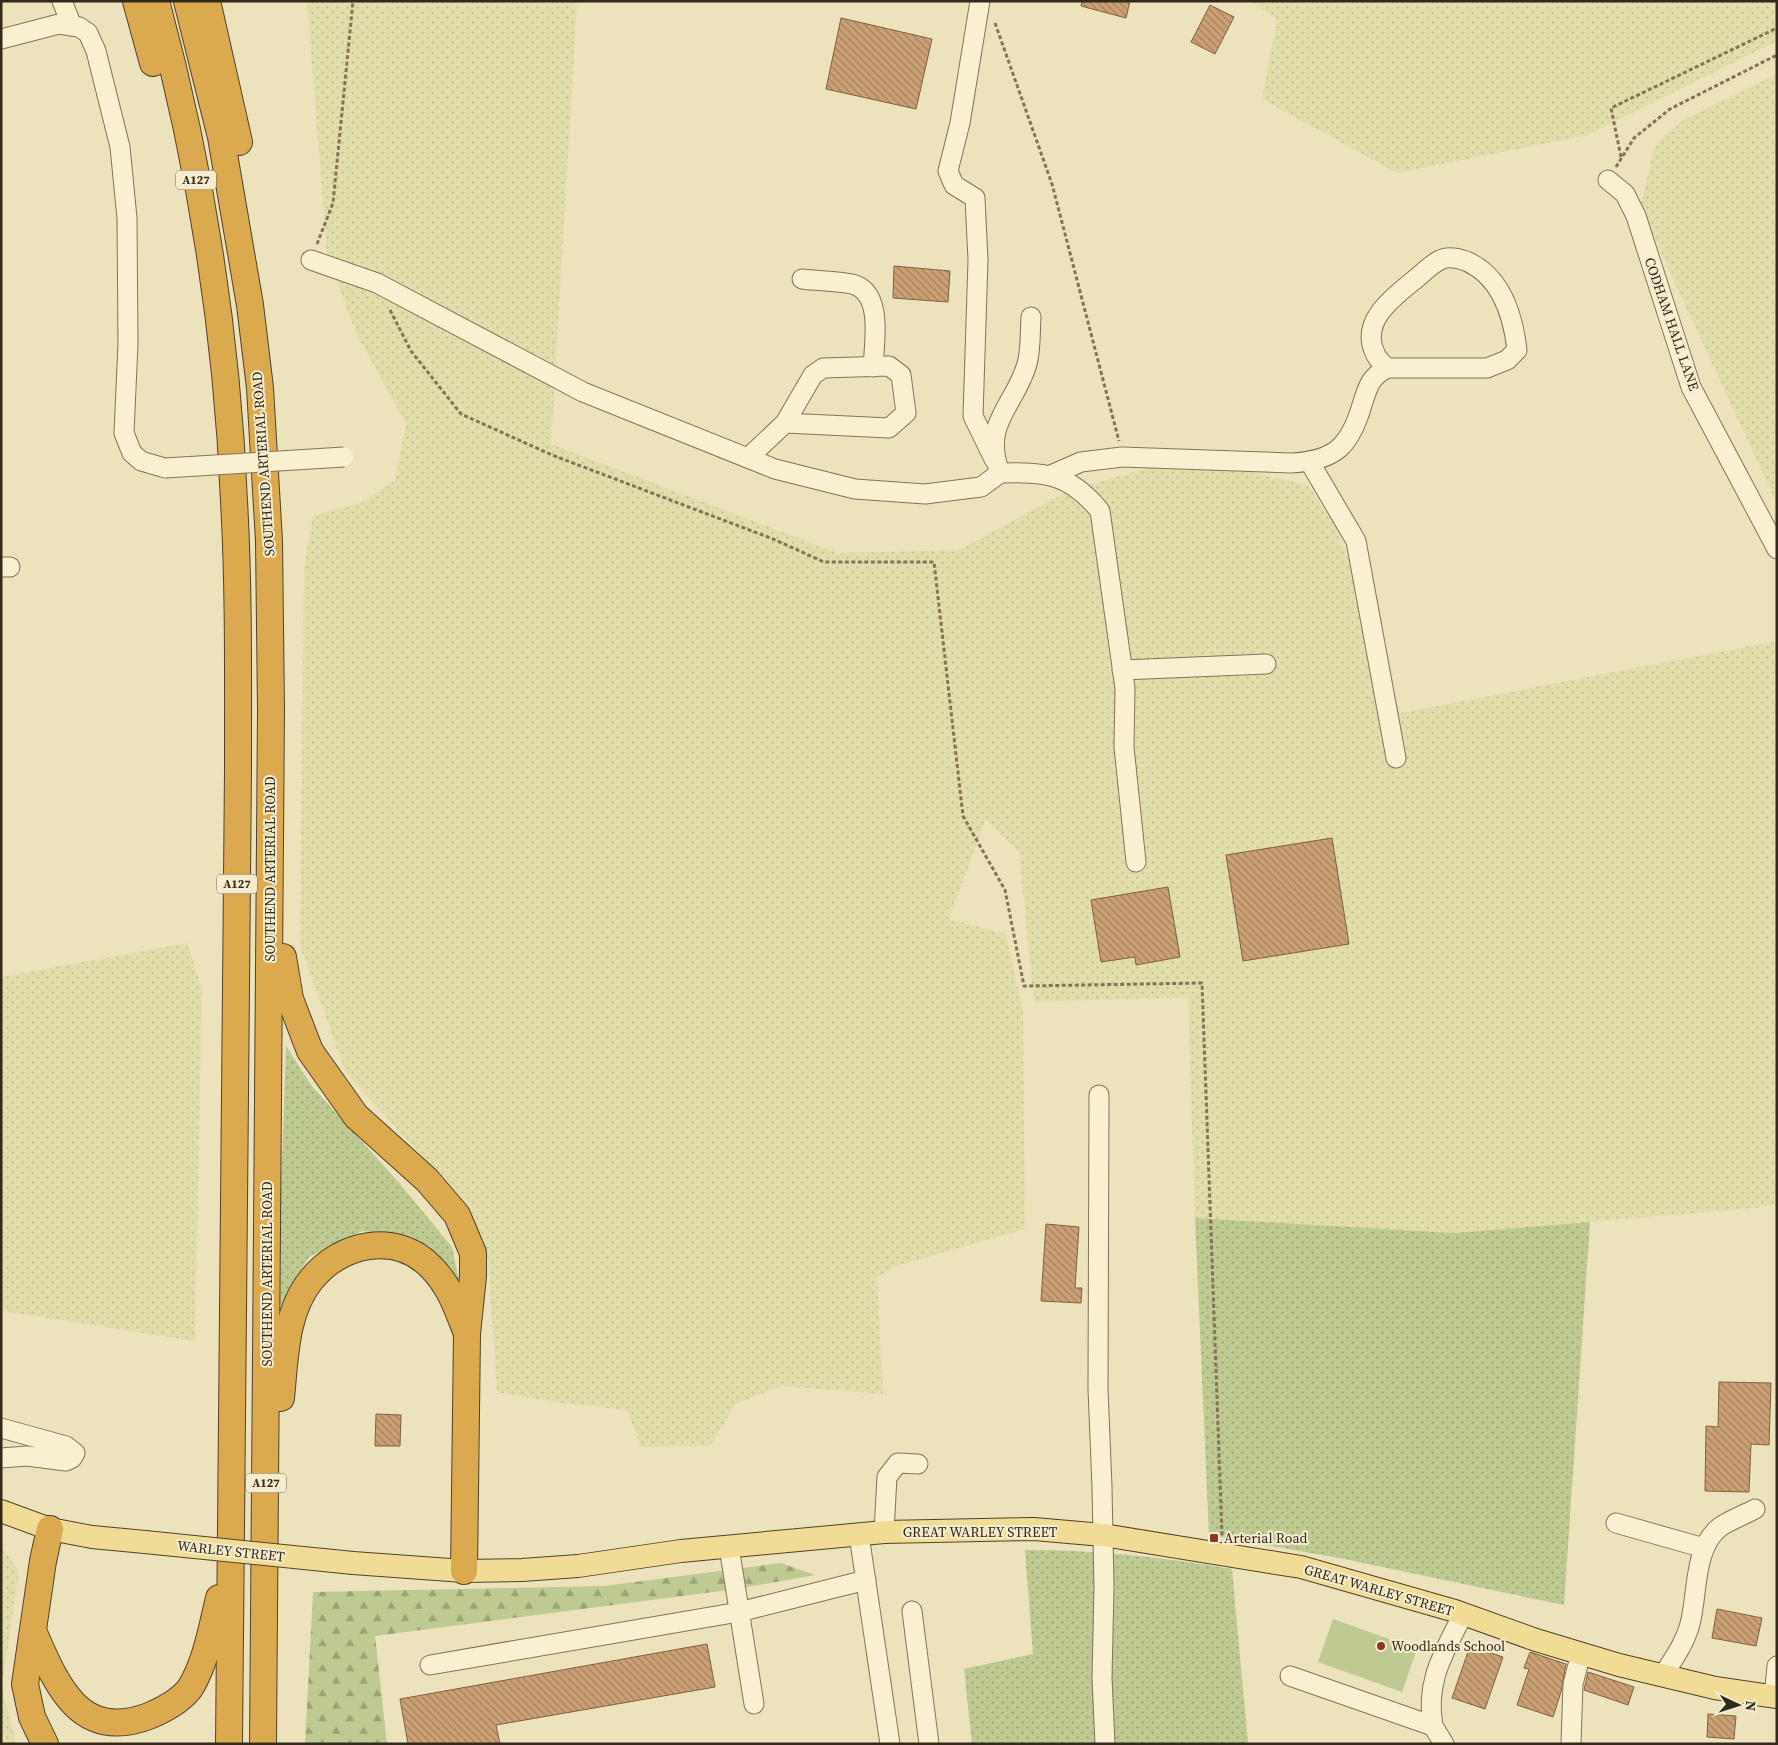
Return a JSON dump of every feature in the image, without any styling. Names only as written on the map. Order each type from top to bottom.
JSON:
[{"type":"highway","points":[[136,1],[162,96],[223,361]]},
{"type":"highway","name":"A127","points":[[156,1],[192,157],[214,292],[223,361],[234,499],[239,633],[229,1744]]},
{"type":"highway","name":"SOUTHEND ARTERIAL ROAD","points":[[187,1],[221,137],[250,305],[260,388],[269,541],[271,836],[263,1744]]},
{"type":"highway","points":[[207,1],[232,104],[244,177],[250,305]]},
{"type":"highway","points":[[271,836],[284,972],[290,999],[310,1051],[356,1116],[427,1180],[457,1215],[472,1253],[474,1276],[467,1334],[464,1571]]},
{"type":"highway","points":[[264,1668],[277,1501],[279,1420],[287,1341],[294,1310],[310,1281],[326,1265],[342,1253],[364,1246],[388,1245],[409,1251],[431,1267],[448,1289],[455,1301],[467,1334]]},
{"type":"highway","points":[[34,1633],[53,1677],[67,1698],[92,1718],[129,1724],[163,1711],[191,1687],[207,1651],[223,1583],[232,1407]]},
{"type":"highway","points":[[45,1744],[32,1717],[25,1684],[34,1633],[43,1561],[50,1529]]},
{"type":"main road","name":"WARLEY STREET","points":[[1,1511],[50,1529],[92,1537],[353,1563],[464,1571]]},
{"type":"main road","name":"GREAT WARLEY STREET","points":[[464,1571],[578,1566],[729,1547],[884,1532],[1034,1529],[1103,1535],[1301,1567],[1463,1614],[1536,1640],[1581,1653],[1715,1688],[1775,1697]]},
{"type":"street","points":[[62,1],[72,26]]},
{"type":"street","points":[[980,1],[960,123],[948,171],[954,185],[975,198],[978,260],[973,416],[997,467]]},
{"type":"street","points":[[1,39],[59,24],[79,27],[88,34],[96,51],[120,147],[127,228],[128,344],[124,433],[132,453],[141,461],[164,468],[344,457]]},
{"type":"street","name":"CODHAM HALL LANE","points":[[1608,180],[1624,194],[1636,216],[1691,386],[1777,549]]},
{"type":"street","points":[[1051,475],[1081,462],[1122,457],[1291,463],[1309,461],[1340,450],[1361,411],[1374,375],[1387,368],[1487,368],[1507,360],[1517,350],[1515,331],[1499,289],[1487,273],[1464,261],[1449,258],[1433,265],[1400,291],[1378,312],[1372,329],[1375,354],[1387,368]]},
{"type":"street","points":[[311,260],[377,283],[583,392],[775,469],[855,489],[925,494],[981,487],[997,467],[997,424],[1028,363],[1031,317]]},
{"type":"street","points":[[802,280],[852,284],[867,293],[874,318],[873,367]]},
{"type":"street","points":[[748,458],[785,423],[814,375],[823,368],[889,366],[901,375],[906,413],[889,428],[785,423]]},
{"type":"street","points":[[1309,461],[1356,541],[1396,758]]},
{"type":"street","points":[[997,467],[1051,475],[1070,484],[1088,497],[1100,511],[1125,688],[1124,747],[1136,862]]},
{"type":"street","points":[[1122,670],[1266,664]]},
{"type":"street","points":[[1099,1094],[1098,1389],[1103,1535],[1102,1678],[1105,1744]]},
{"type":"street","points":[[1,1428],[66,1446],[75,1453],[72,1458],[66,1461],[26,1456],[1,1458]]},
{"type":"street","points":[[884,1532],[887,1477],[898,1463],[918,1464]]},
{"type":"street","points":[[1663,1675],[1678,1652],[1690,1625],[1694,1590],[1704,1548],[1720,1528],[1754,1509]]},
{"type":"street","points":[[1616,1523],[1704,1548]]},
{"type":"street","points":[[859,1535],[890,1744]]},
{"type":"street","points":[[729,1547],[754,1704]]},
{"type":"street","points":[[430,1665],[739,1612],[866,1580]]},
{"type":"street","points":[[912,1611],[930,1744]]},
{"type":"street","points":[[1444,1744],[1433,1726],[1429,1705],[1432,1686],[1463,1614]]},
{"type":"street","points":[[1571,1744],[1572,1691],[1581,1653]]},
{"type":"street","points":[[1775,1697],[1777,1666]]},
{"type":"street","points":[[1290,1676],[1433,1726]]},
{"type":"path","points":[[311,260],[333,202],[353,1]]},
{"type":"path","points":[[994,20],[1052,184],[1122,457]]},
{"type":"path","points":[[1621,157],[1611,108],[1777,28]]},
{"type":"path","points":[[1608,180],[1634,138],[1670,109],[1777,55]]},
{"type":"path","points":[[377,283],[411,351],[461,414],[552,455],[773,539],[824,562],[934,562],[963,816],[1005,890],[1024,986],[1202,983],[1223,1554]]},
{"type":"shaded area","points":[[307,1],[577,1],[551,444],[838,553],[959,550],[1068,491],[1149,468],[1246,471],[1308,485],[1337,529],[1364,601],[1400,713],[1777,641],[1777,1204],[1756,1208],[1453,1233],[1195,1218],[1188,997],[1034,1002],[1019,852],[986,819],[949,919],[1006,934],[1023,1010],[1025,1229],[897,1266],[877,1277],[883,1394],[781,1386],[736,1404],[710,1446],[641,1447],[627,1410],[561,1403],[497,1392],[488,1259],[471,1210],[346,1073],[300,946],[304,566],[313,516],[363,502],[395,480],[406,424],[356,333],[327,255]]},
{"type":"shaded area","points":[[1250,1],[1777,1],[1777,41],[1587,135],[1397,173],[1262,99],[1277,20]]},
{"type":"shaded area","points":[[1777,74],[1777,504],[1640,207],[1656,143],[1683,120]]},
{"type":"shaded area","points":[[187,943],[202,989],[195,1341],[1,1311],[1,977]]},
{"type":"shaded area","points":[[1,1546],[19,1571],[2,1686],[16,1744],[1,1744]]},
{"type":"green space","points":[[286,1046],[311,1085],[401,1185],[452,1247],[460,1286],[436,1253],[412,1237],[362,1231],[309,1257],[277,1311]]},
{"type":"green space","points":[[1195,1218],[1453,1233],[1590,1222],[1564,1605],[1339,1558],[1209,1535]]},
{"type":"green space","points":[[1025,1550],[1129,1555],[1232,1569],[1248,1744],[972,1744],[964,1669],[1033,1654]]},
{"type":"green space","points":[[781,1563],[815,1575],[736,1589],[375,1636],[387,1744],[305,1744],[313,1592],[604,1586]]},
{"type":"green space","points":[[1333,1619],[1417,1649],[1402,1692],[1318,1662]]},
{"type":"building","points":[[1082,1],[1130,1],[1126,18],[1081,6]]},
{"type":"building","points":[[1210,5],[1234,17],[1215,54],[1191,42]]},
{"type":"building","points":[[841,18],[932,39],[916,109],[826,89]]},
{"type":"building","points":[[894,266],[950,271],[948,302],[893,298]]},
{"type":"building","points":[[1332,838],[1349,944],[1243,961],[1226,855]]},
{"type":"building","points":[[1168,887],[1180,957],[1136,965],[1135,957],[1101,962],[1091,900]]},
{"type":"building","points":[[1046,1224],[1079,1227],[1075,1288],[1082,1288],[1081,1303],[1041,1301]]},
{"type":"building","points":[[1719,1382],[1771,1383],[1769,1445],[1751,1444],[1749,1492],[1705,1491],[1706,1426],[1718,1427]]},
{"type":"building","points":[[376,1414],[401,1415],[400,1446],[375,1446]]},
{"type":"building","points":[[1717,1609],[1762,1618],[1756,1646],[1712,1638]]},
{"type":"building","points":[[707,1644],[715,1687],[496,1725],[500,1744],[408,1744],[400,1699]]},
{"type":"building","points":[[1470,1646],[1503,1657],[1485,1709],[1452,1698]]},
{"type":"building","points":[[1530,1652],[1566,1664],[1561,1692],[1553,1717],[1517,1705],[1529,1669],[1524,1668]]},
{"type":"building","points":[[1588,1672],[1634,1687],[1628,1705],[1584,1690]]},
{"type":"building","points":[[1708,1714],[1736,1716],[1734,1739],[1707,1737]]},
{"type":"place","name":"Arterial Road","points":[[1214,1538]]},
{"type":"place","name":"Woodlands School","points":[[1381,1646]]}]
